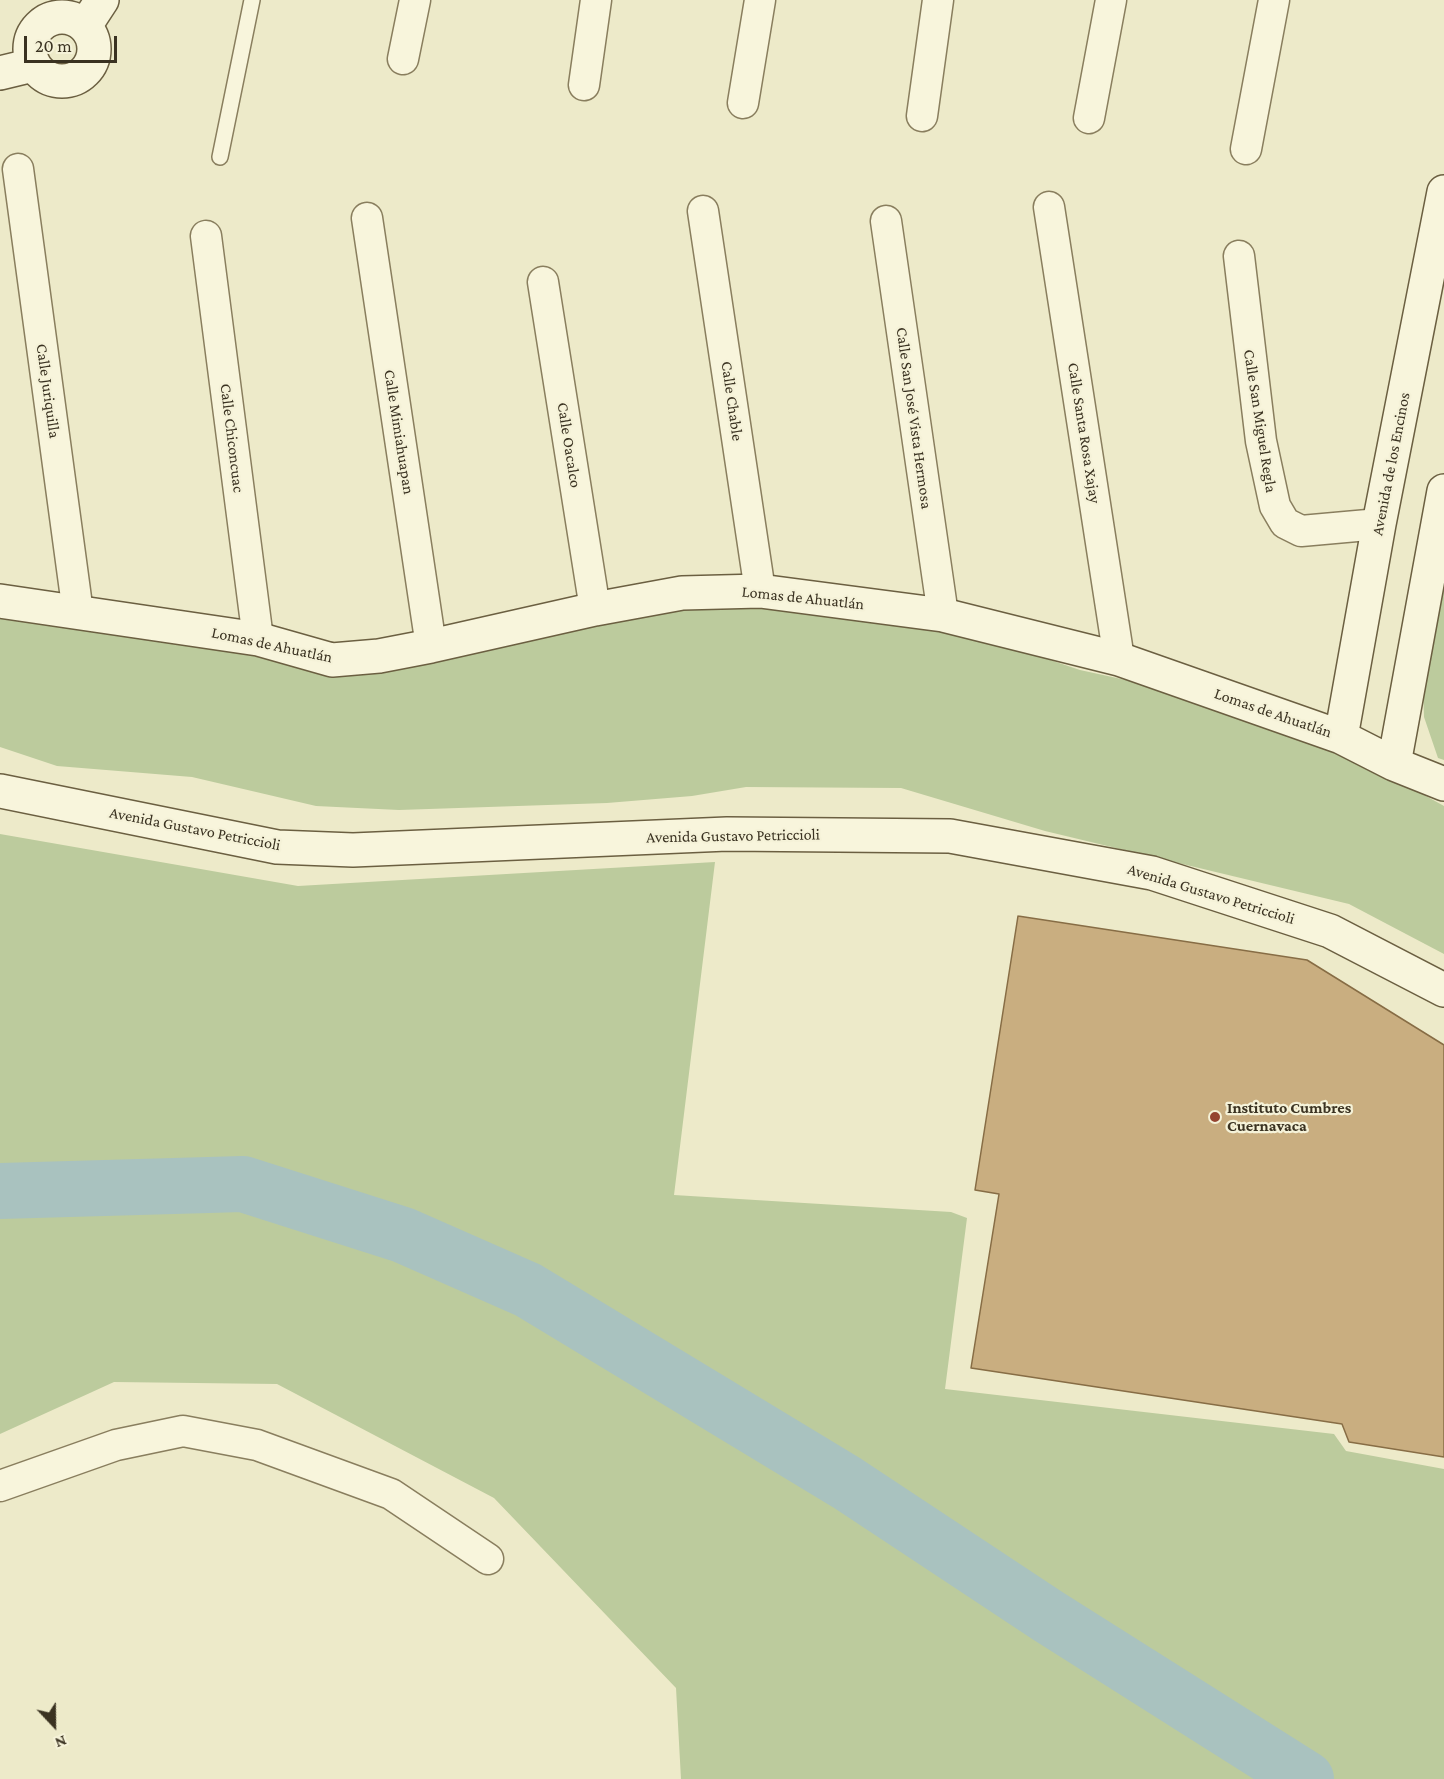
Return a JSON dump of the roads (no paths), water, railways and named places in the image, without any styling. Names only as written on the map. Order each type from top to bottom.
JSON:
[{"type":"street","points":[[403,59],[415,0]]},
{"type":"street","points":[[584,85],[596,0]]},
{"type":"street","points":[[743,103],[760,0]]},
{"type":"street","points":[[922,116],[938,0]]},
{"type":"street","points":[[1089,118],[1111,0]]},
{"type":"street","points":[[1246,149],[1274,0]]},
{"type":"street","points":[[93,13],[93,60],[82,75],[64,81],[46,78],[33,65],[30,43],[42,23],[64,16],[93,13]]},
{"type":"street","points":[[0,73],[33,65]]},
{"type":"street","name":"Calle Juriquilla","points":[[18,169],[78,613]]},
{"type":"street","name":"Avenida de los Encinos","points":[[1341,737],[1379,524],[1444,192]]},
{"type":"street","name":"Calle Santa Rosa Xajay","points":[[1049,207],[1119,658]]},
{"type":"street","name":"Calle Chable","points":[[704,211],[760,591]]},
{"type":"street","name":"Calle Mimiahuapan","points":[[367,218],[431,646]]},
{"type":"street","name":"Calle San José Vista Hermosa","points":[[886,221],[943,615]]},
{"type":"street","name":"Calle Chiconcuac","points":[[206,236],[258,639]]},
{"type":"street","name":"Calle San Miguel Regla","points":[[1239,256],[1261,441],[1275,506],[1286,523],[1301,531],[1379,524]]},
{"type":"street","name":"Calle Oacalco","points":[[543,282],[595,609]]},
{"type":"street","points":[[1394,764],[1444,491]]},
{"type":"street","name":"Lomas de Ahuatlán","points":[[0,601],[258,639],[332,660],[379,656],[595,609],[682,593],[760,591],[943,615],[1119,658],[1341,737],[1394,764],[1444,784]]},
{"type":"street","name":"Avenida Gustavo Petriccioli","points":[[0,791],[277,847],[352,850],[727,834],[950,836],[1152,873],[1330,931],[1444,990]]},
{"type":"street","points":[[0,1486],[116,1445],[183,1431],[257,1445],[391,1494],[488,1559]]},
{"type":"lane","points":[[220,157],[252,0]]},
{"type":"waterway","points":[[0,1191],[243,1184],[403,1235],[528,1290],[847,1483],[1048,1616],[1306,1779]]},
{"type":"place","name":"Instituto Cumbres Cuernavaca","points":[[1215,1117]]}]
